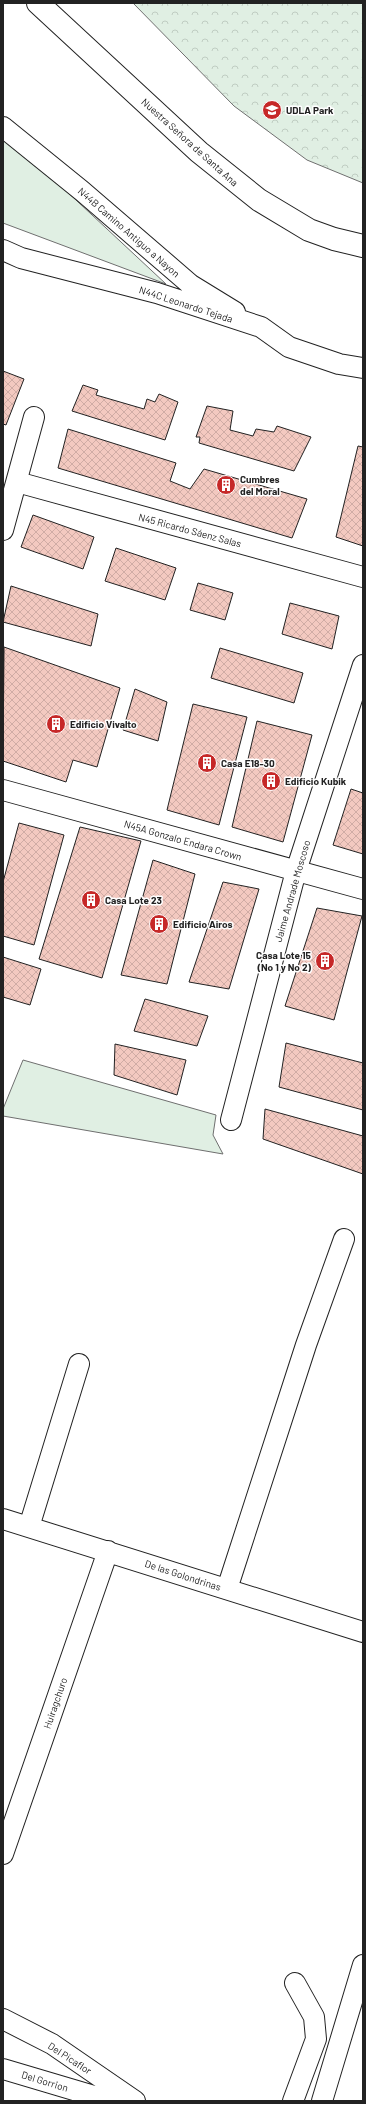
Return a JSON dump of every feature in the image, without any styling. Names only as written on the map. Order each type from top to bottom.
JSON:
[{"type":"street","name":"Nuestra Señora de Santa Ana","points":[[38,3],[199,152],[259,200],[309,230],[334,239],[363,246]]},
{"type":"street","name":"N44B Camino Antiguo a Nayon","points":[[3,127],[82,191],[192,285],[261,327]]},
{"type":"street","name":"N44C Leonardo Tejada","points":[[3,250],[21,258],[158,293],[172,300],[261,327],[289,347],[339,364],[363,368]]},
{"type":"street","points":[[3,530],[34,417]]},
{"type":"street","name":"N45 Ricardo Sáenz Salas","points":[[17,482],[363,577]]},
{"type":"street","name":"Jaime Andrade Moscoso","points":[[231,1120],[296,871],[363,665]]},
{"type":"street","name":"N45A Gonzalo Endara Crown","points":[[3,790],[363,889]]},
{"type":"street","points":[[227,1589],[306,1345],[344,1239]]},
{"type":"street","points":[[29,1527],[79,1364]]},
{"type":"street","name":"De las Golondrinas","points":[[3,1519],[363,1632]]},
{"type":"street","name":"Huiragchuro","points":[[3,1854],[108,1551]]},
{"type":"street","points":[[322,2101],[363,1965]]},
{"type":"street","points":[[293,2101],[316,2039],[314,2017],[295,1983]]},
{"type":"street","name":"Del Picaflor","points":[[3,2019],[52,2044],[135,2101]]},
{"type":"street","name":"Del Gorrion","points":[[3,2068],[111,2101]]},
{"type":"green space","name":"UDLA Park","points":[[133,3],[363,3],[363,183],[307,160],[234,106]]},
{"type":"green space","points":[[3,136],[31,158],[166,284],[3,223]]},
{"type":"green space","points":[[23,1060],[216,1115],[213,1135],[223,1154],[3,1116],[3,1109]]},
{"type":"building","points":[[3,371],[24,379],[6,425],[3,424]]},
{"type":"building","points":[[83,385],[98,390],[96,395],[144,409],[147,399],[155,402],[159,394],[178,402],[165,440],[72,411]]},
{"type":"building","name":"Cumbres del Moral","points":[[207,406],[233,411],[230,430],[253,436],[256,429],[274,432],[277,426],[311,437],[294,471],[199,443],[200,437],[196,437]]},
{"type":"building","name":"Cumbres del Moral","points":[[68,429],[176,463],[170,481],[190,489],[204,469],[307,499],[292,538],[58,468]]},
{"type":"building","points":[[358,446],[363,447],[363,546],[336,537]]},
{"type":"building","points":[[33,515],[94,537],[83,569],[21,547]]},
{"type":"building","points":[[116,548],[176,568],[165,600],[105,581]]},
{"type":"building","points":[[198,583],[233,593],[225,620],[190,610]]},
{"type":"building","points":[[11,586],[98,614],[91,646],[3,622]]},
{"type":"building","points":[[290,603],[339,616],[332,649],[282,634]]},
{"type":"building","name":"Edificio Vivalto","points":[[4,647],[120,688],[97,767],[73,760],[66,782],[3,761]]},
{"type":"building","points":[[220,648],[303,673],[294,703],[211,678]]},
{"type":"building","points":[[135,689],[167,702],[158,741],[123,730]]},
{"type":"building","name":"Casa E18-30","points":[[193,704],[247,717],[219,825],[167,810]]},
{"type":"building","name":"Edificio Kubik","points":[[257,721],[312,735],[283,842],[232,827]]},
{"type":"building","points":[[351,789],[363,793],[363,854],[333,845]]},
{"type":"building","points":[[19,823],[64,835],[34,945],[3,936],[3,882]]},
{"type":"building","name":"Casa Lote 23","points":[[80,827],[141,841],[102,978],[39,959]]},
{"type":"building","name":"Edificio Airos","points":[[153,860],[195,874],[167,984],[121,975]]},
{"type":"building","points":[[223,882],[259,889],[229,989],[189,982]]},
{"type":"building","name":"Casa Lote 15 (No 1 y No 2)","points":[[317,908],[362,916],[334,1020],[285,1006]]},
{"type":"building","points":[[3,957],[41,969],[30,1005],[3,997]]},
{"type":"building","points":[[145,999],[208,1016],[197,1046],[134,1031]]},
{"type":"building","points":[[286,1043],[363,1063],[363,1110],[279,1087]]},
{"type":"building","points":[[115,1044],[186,1060],[177,1095],[114,1075]]},
{"type":"building","points":[[265,1109],[363,1136],[363,1174],[263,1139]]},
{"type":"place","name":"UDLA Park","points":[[272,110]]},
{"type":"place","name":"Cumbres del Moral","points":[[226,485]]},
{"type":"place","name":"Edificio Vivalto","points":[[56,724]]},
{"type":"place","name":"Casa E18-30","points":[[207,763]]},
{"type":"place","name":"Edificio Kubik","points":[[271,781]]},
{"type":"place","name":"Casa Lote 23","points":[[91,900]]},
{"type":"place","name":"Edificio Airos","points":[[159,924]]},
{"type":"place","name":"Casa Lote 15 (No 1 y No 2)","points":[[325,961]]}]
